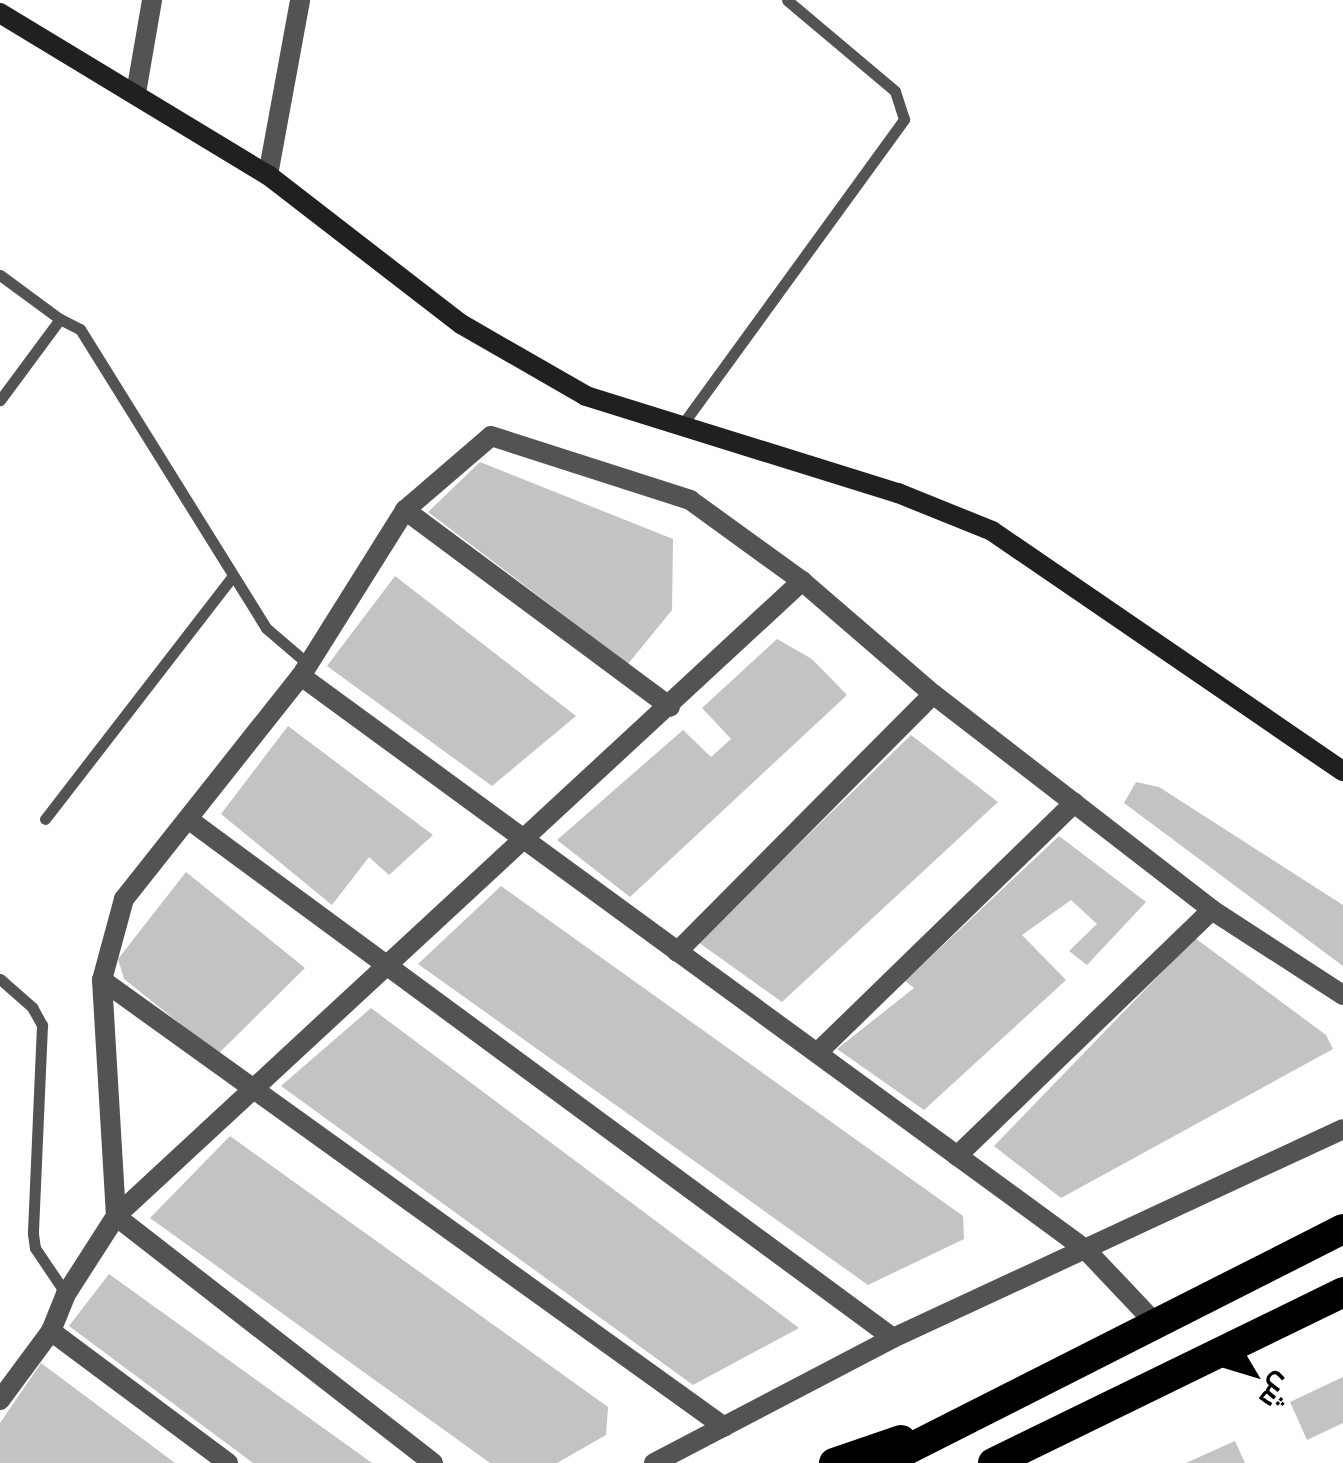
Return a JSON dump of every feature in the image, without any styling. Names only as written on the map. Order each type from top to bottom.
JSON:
[{"type":"highway","points":[[881,1463],[1343,1229]]},
{"type":"highway","points":[[994,1463],[1343,1292]]},
{"type":"highway","points":[[1027,1463],[1086,1416]]},
{"type":"highway","points":[[834,1463],[960,1420]]},
{"type":"street","points":[[136,93],[152,0]]},
{"type":"street","points":[[268,175],[300,0]]},
{"type":"street","points":[[0,13],[268,175],[461,324],[586,396],[898,492],[992,531],[1343,770]]},
{"type":"street","points":[[433,1463],[116,1216],[102,980],[124,898],[304,670],[405,510],[490,436],[690,500],[802,582],[933,694],[1212,910],[1343,995]]},
{"type":"street","points":[[405,510],[670,707]]},
{"type":"street","points":[[0,1400],[51,1331],[66,1294],[116,1216],[802,582]]},
{"type":"street","points":[[304,670],[526,840],[1086,1250],[1154,1322]]},
{"type":"street","points":[[678,952],[933,694]]},
{"type":"street","points":[[817,1053],[1074,803]]},
{"type":"street","points":[[188,819],[893,1338]]},
{"type":"street","points":[[957,1156],[1212,910]]},
{"type":"street","points":[[102,980],[724,1427]]},
{"type":"street","points":[[654,1463],[893,1338],[1343,1129]]},
{"type":"street","points":[[51,1331],[228,1463]]},
{"type":"lane","points":[[682,425],[904,119],[894,90],[786,0]]},
{"type":"lane","points":[[0,275],[80,329],[232,577],[266,628],[304,670]]},
{"type":"lane","points":[[0,400],[60,318]]},
{"type":"lane","points":[[45,819],[232,577]]},
{"type":"lane","points":[[0,978],[32,1007],[42,1025],[34,1248],[66,1294]]},
{"type":"building","points":[[480,462],[673,539],[672,610],[628,664],[428,512]]},
{"type":"building","points":[[395,576],[576,716],[492,786],[327,666]]},
{"type":"building","points":[[777,639],[812,659],[847,695],[630,897],[557,840],[683,730],[711,757],[731,739],[702,708]]},
{"type":"building","points":[[288,726],[433,835],[389,875],[369,857],[332,905],[221,814]]},
{"type":"building","points":[[911,735],[998,802],[782,1002],[698,942]]},
{"type":"building","points":[[1136,782],[1159,787],[1343,905],[1343,966],[1124,803]]},
{"type":"building","points":[[1059,836],[1146,902],[1087,965],[1069,951],[1097,924],[1071,900],[1022,935],[1066,980],[924,1110],[837,1049],[914,988],[905,981]]},
{"type":"building","points":[[186,872],[305,968],[218,1054],[124,979],[118,959]]},
{"type":"building","points":[[501,886],[963,1216],[964,1239],[868,1285],[418,964]]},
{"type":"building","points":[[1195,938],[1326,1035],[1333,1049],[1061,1198],[994,1146]]},
{"type":"building","points":[[371,1008],[799,1328],[693,1385],[281,1086]]},
{"type":"building","points":[[230,1136],[608,1407],[606,1435],[557,1463],[490,1463],[150,1218]]},
{"type":"building","points":[[109,1274],[372,1463],[253,1463],[69,1326]]},
{"type":"building","points":[[41,1363],[175,1463],[0,1463],[0,1423]]},
{"type":"building","points":[[1343,1377],[1343,1423],[1307,1440],[1290,1402]]},
{"type":"building","points":[[1235,1441],[1245,1463],[1186,1463]]}]
